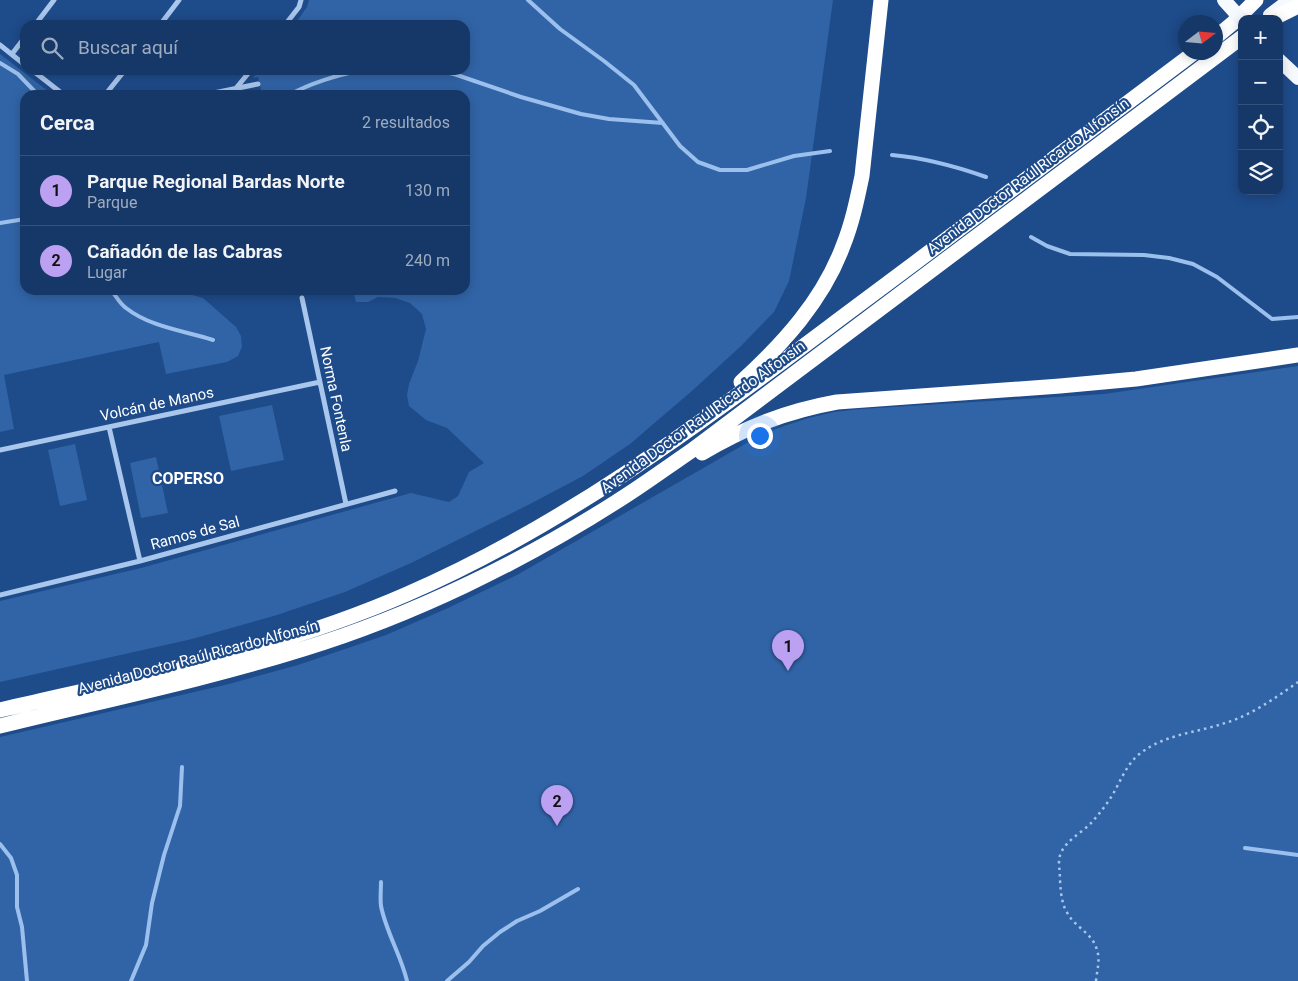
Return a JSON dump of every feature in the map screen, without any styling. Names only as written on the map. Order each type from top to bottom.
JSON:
[{"type":"highway","points":[[676,439],[760,365],[782,343],[811,306],[834,268],[851,223],[862,176],[881,0]]},
{"type":"highway","points":[[1224,0],[1237,21]]},
{"type":"highway","points":[[1237,21],[1256,0]]},
{"type":"highway","points":[[1223,32],[1264,0]]},
{"type":"highway","points":[[1270,15],[1290,0]]},
{"type":"highway","points":[[1280,15],[1298,6]]},
{"type":"highway","name":"Avenida Doctor Raúl Ricardo Alfonsín","points":[[0,726],[249,665],[347,635],[421,605],[535,549],[616,502],[717,432],[1238,40]]},
{"type":"highway","name":"Avenida Doctor Raúl Ricardo Alfonsín","points":[[0,710],[228,655],[303,633],[376,608],[446,576],[545,524],[676,439],[771,371],[1184,60]]},
{"type":"highway","points":[[1283,64],[1298,78]]},
{"type":"highway","points":[[616,502],[736,434],[761,422],[810,407],[870,398],[1060,386],[1136,379],[1298,356]]},
{"type":"street","points":[[39,20],[54,0]]},
{"type":"street","points":[[164,20],[179,0]]},
{"type":"street","points":[[289,20],[299,7],[301,0]]},
{"type":"street","points":[[12,54],[20,44]]},
{"type":"street","points":[[0,45],[20,61]]},
{"type":"street","points":[[38,75],[58,90]]},
{"type":"street","points":[[109,90],[121,75]]},
{"type":"street","points":[[237,88],[247,75]]},
{"type":"street","points":[[228,90],[258,84]]},
{"type":"street","name":"Norma Fontenla","points":[[302,298],[346,504]]},
{"type":"street","name":"Volcán de Manos","points":[[0,450],[320,382]]},
{"type":"street","points":[[109,427],[140,561]]},
{"type":"street","name":"Ramos de Sal","points":[[0,594],[140,561],[395,491]]},
{"type":"path","points":[[1096,981],[1099,960],[1096,946],[1067,914],[1060,898],[1059,861],[1061,852],[1066,845],[1090,825],[1136,757],[1166,740],[1223,724],[1245,715],[1269,702],[1298,682]]},
{"type":"shaded area","points":[[309,0],[833,0],[806,198],[789,281],[774,312],[741,346],[693,390],[630,444],[583,476],[530,504],[411,563],[345,592],[277,615],[192,639],[0,682],[0,601],[141,568],[411,493],[449,502],[458,496],[469,472],[484,463],[447,428],[426,420],[409,406],[407,395],[409,384],[418,361],[426,329],[422,314],[410,303],[395,298],[378,297],[368,302],[356,302],[354,295],[470,295],[470,90],[261,90],[258,77],[253,78],[255,75],[470,75],[470,20],[298,20],[307,7]]},
{"type":"shaded area","points":[[0,54],[20,69],[20,75],[27,75],[47,90],[20,90],[20,295],[192,295],[203,298],[236,327],[241,336],[242,347],[238,356],[227,362],[166,374],[159,342],[4,375],[14,429],[0,432]]},
{"type":"shaded area","points":[[1298,366],[1298,981],[0,981],[0,737],[229,684],[298,665],[386,635],[517,575],[759,436],[809,418],[834,412],[861,409],[1104,394]]},
{"type":"shaded area","points":[[272,405],[284,460],[231,471],[219,416]]},
{"type":"shaded area","points":[[75,444],[87,500],[60,506],[48,450]]},
{"type":"shaded area","points":[[156,457],[168,513],[141,518],[130,463]]},
{"type":"waterway","points":[[528,0],[560,29],[634,85],[680,146],[698,162],[720,170],[747,170],[794,156],[830,151]]},
{"type":"waterway","points":[[0,63],[18,74],[33,90]]},
{"type":"waterway","points":[[299,90],[341,75]]},
{"type":"waterway","points":[[457,75],[521,97],[581,114],[609,119],[663,123]]},
{"type":"waterway","points":[[892,155],[940,163],[986,177]]},
{"type":"waterway","points":[[0,223],[20,220]]},
{"type":"waterway","points":[[1031,237],[1047,246],[1070,254],[1144,255],[1169,258],[1193,264],[1217,277],[1272,319],[1298,317]]},
{"type":"waterway","points":[[115,295],[124,306],[146,320],[213,340]]},
{"type":"waterway","points":[[131,981],[146,945],[152,903],[164,855],[180,806],[182,767]]},
{"type":"waterway","points":[[0,844],[11,858],[17,875],[17,907],[22,927],[27,981]]},
{"type":"waterway","points":[[1245,848],[1298,855]]},
{"type":"waterway","points":[[381,882],[383,916],[407,981]]},
{"type":"waterway","points":[[447,981],[500,932],[578,889]]},
{"type":"place","name":"Parque Regional Bardas Norte","points":[[788,671]]},
{"type":"place","name":"Cañadón de las Cabras","points":[[557,826]]},
{"type":"district","name":"COPERSO","points":[[188,478]]}]
